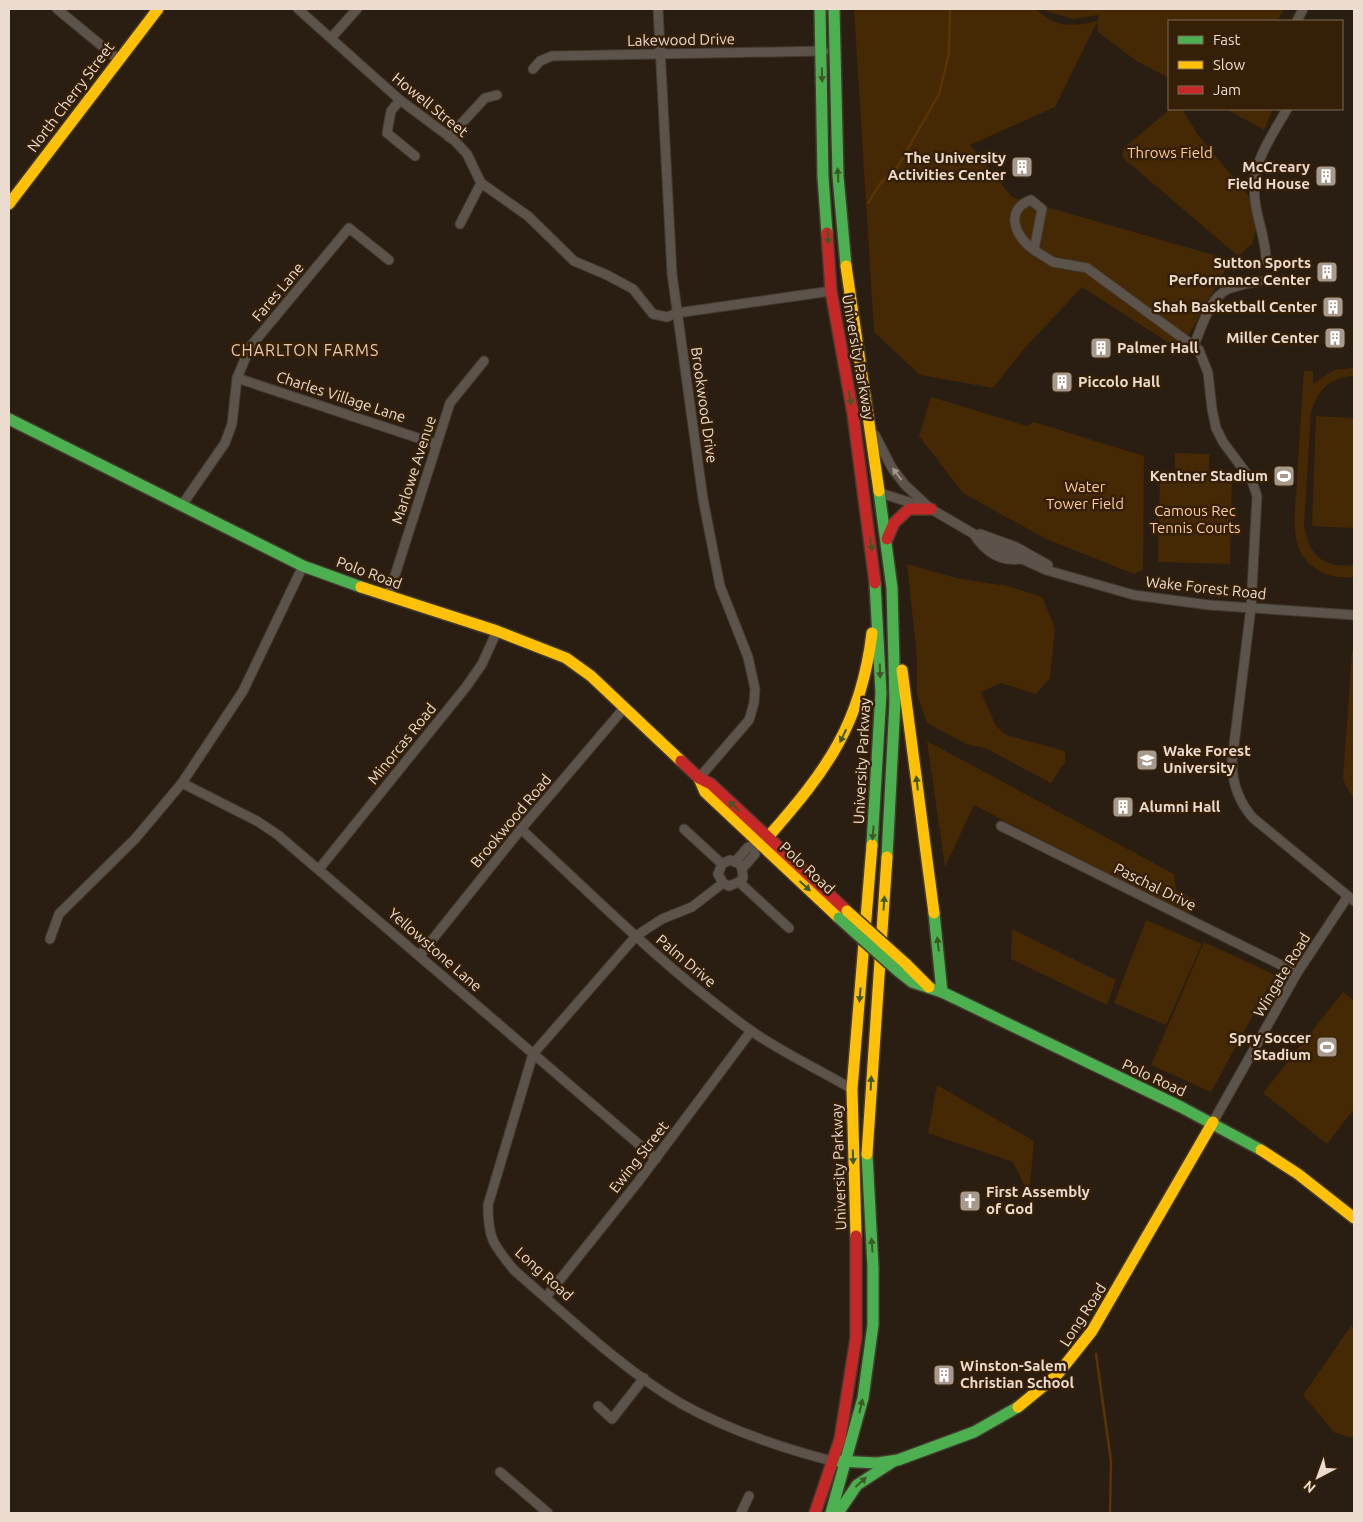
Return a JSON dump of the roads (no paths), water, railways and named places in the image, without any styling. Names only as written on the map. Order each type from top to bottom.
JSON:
[{"type":"main road","name":"North Cherry Street","points":[[9,204],[158,9]]},
{"type":"main road","name":"University Parkway","points":[[815,1513],[840,1439],[856,1338],[858,1286],[852,1089],[878,765],[881,693],[878,606],[874,570],[858,448],[831,291],[823,177],[820,9]]},
{"type":"main road","name":"University Parkway","points":[[831,1513],[848,1458],[863,1398],[873,1325],[874,1267],[867,1158],[893,776],[894,607],[871,424],[847,280],[838,176],[834,9]]},
{"type":"main road","name":"Polo Road","points":[[9,419],[303,566],[388,597],[497,631],[566,658],[591,676],[698,778],[711,784],[770,855],[843,914]]},
{"type":"main road","points":[[858,448],[865,454],[870,486],[873,491],[880,493]]},
{"type":"main road","points":[[886,542],[894,523],[901,515],[916,508],[931,509]]},
{"type":"main road","points":[[760,843],[822,774],[845,734],[854,710],[871,644],[874,570]]},
{"type":"main road","points":[[894,607],[939,955],[942,992]]},
{"type":"main road","name":"Polo Road","points":[[760,843],[902,967],[929,987],[1003,1024],[1213,1122],[1275,1157],[1325,1192],[1354,1218]]},
{"type":"main road","name":"Long Road","points":[[848,1458],[894,1462],[956,1440],[990,1426],[1025,1405],[1057,1376],[1092,1331],[1213,1122]]},
{"type":"main road","name":"Long Road","points":[[832,1461],[848,1458],[913,1455]]},
{"type":"main road","points":[[838,1513],[857,1485],[894,1462]]},
{"type":"street","points":[[57,9],[119,60]]},
{"type":"street","name":"Howell Street","points":[[298,9],[332,37],[400,100],[449,137],[467,154],[481,183],[528,216],[574,261],[608,275],[632,289],[653,314],[667,317],[677,313],[831,291]]},
{"type":"street","points":[[332,37],[358,9]]},
{"type":"street","name":"Brookwood Drive","points":[[658,9],[672,274],[703,499],[715,569],[748,657],[755,689],[754,703],[749,720],[698,778]]},
{"type":"street","name":"Lakewood Drive","points":[[533,69],[540,61],[552,56],[834,51]]},
{"type":"street","points":[[449,137],[485,98],[497,95]]},
{"type":"street","points":[[400,100],[391,111],[387,133],[415,156]]},
{"type":"street","points":[[1266,260],[1265,239],[1256,206],[1255,180],[1264,148],[1286,110]]},
{"type":"street","points":[[460,224],[481,183]]},
{"type":"street","points":[[1034,250],[1042,209],[1031,200],[1020,208],[1014,222],[1020,239],[1034,250],[1059,264],[1087,268],[1140,309],[1194,345],[1207,366],[1212,409],[1219,435],[1248,476],[1256,492],[1251,607],[1232,762],[1236,790],[1247,811],[1254,818],[1351,898]]},
{"type":"street","name":"Fares Lane","points":[[182,506],[225,443],[232,424],[237,378],[250,346],[349,228],[389,260]]},
{"type":"street","points":[[1194,345],[1208,311],[1220,294],[1227,290],[1259,281]]},
{"type":"street","name":"Marlowe Avenue","points":[[388,597],[450,403],[484,361]]},
{"type":"street","name":"Charles Village Lane","points":[[237,378],[436,444]]},
{"type":"street","name":"Wake Forest Road","points":[[871,424],[892,468],[905,485],[931,509],[973,534],[1046,570],[1124,593],[1209,605],[1354,615]]},
{"type":"street","name":"Wake Forest Road","points":[[880,493],[931,509]]},
{"type":"street","name":"Wake Forest Road","points":[[973,534],[987,535],[1000,540],[1058,572]]},
{"type":"street","points":[[50,939],[59,914],[135,839],[182,783],[242,691],[303,566]]},
{"type":"street","name":"Minorcas Road","points":[[319,869],[466,686],[482,664],[497,631]]},
{"type":"street","name":"Brookwood Road","points":[[420,955],[521,830],[625,707]]},
{"type":"street","name":"Yellowstone Lane","points":[[182,783],[257,821],[278,835],[656,1159]]},
{"type":"street","name":"Paschal Drive","points":[[1001,826],[1297,973]]},
{"type":"street","points":[[684,829],[722,864]]},
{"type":"street","name":"Palm Drive","points":[[521,830],[636,936],[700,991],[751,1031],[852,1089]]},
{"type":"street","points":[[738,865],[755,854],[760,843]]},
{"type":"street","points":[[730,860],[738,865],[743,878],[729,886],[723,883],[718,874],[722,864],[730,860]]},
{"type":"street","points":[[739,882],[789,928]]},
{"type":"street","name":"Long Road","points":[[723,883],[692,907],[662,919],[636,936],[534,1054],[488,1205],[488,1230],[495,1247],[514,1270],[644,1378],[680,1402],[721,1424],[758,1440],[832,1461]]},
{"type":"street","name":"Wingate Road","points":[[1213,1122],[1297,973],[1351,898]]},
{"type":"street","name":"Ewing Street","points":[[546,1297],[656,1159],[751,1031]]},
{"type":"street","points":[[598,1406],[612,1419],[644,1378]]},
{"type":"street","points":[[500,1472],[548,1513]]},
{"type":"street","points":[[741,1513],[749,1496]]},
{"type":"waterway","points":[[868,203],[880,184],[898,166],[939,94],[949,53],[950,9]]},
{"type":"waterway","points":[[1096,1354],[1111,1461],[1110,1513]]},
{"type":"place","name":"The University Activities Center","points":[[1022,167]]},
{"type":"place","name":"McCreary Field House","points":[[1326,176]]},
{"type":"place","name":"Sutton Sports Performance Center","points":[[1327,272]]},
{"type":"place","name":"Shah Basketball Center","points":[[1333,307]]},
{"type":"place","name":"Miller Center","points":[[1335,338]]},
{"type":"place","name":"Palmer Hall","points":[[1101,348]]},
{"type":"place","name":"Piccolo Hall","points":[[1062,382]]},
{"type":"place","name":"Kentner Stadium","points":[[1284,476]]},
{"type":"place","name":"Wake Forest University","points":[[1147,760]]},
{"type":"place","name":"Alumni Hall","points":[[1123,807]]},
{"type":"place","name":"Spry Soccer Stadium","points":[[1327,1047]]},
{"type":"place","name":"First Assembly of God","points":[[970,1201]]},
{"type":"place","name":"Winston-Salem Christian School","points":[[944,1375]]},
{"type":"district","name":"CHARLTON FARMS","points":[[305,350]]},
{"type":"park label","name":"Throws Field","points":[[1170,153]]},
{"type":"park label","name":"Water Tower Field","points":[[1085,496]]},
{"type":"park label","name":"Camous Rec Tennis Courts","points":[[1195,520]]}]
